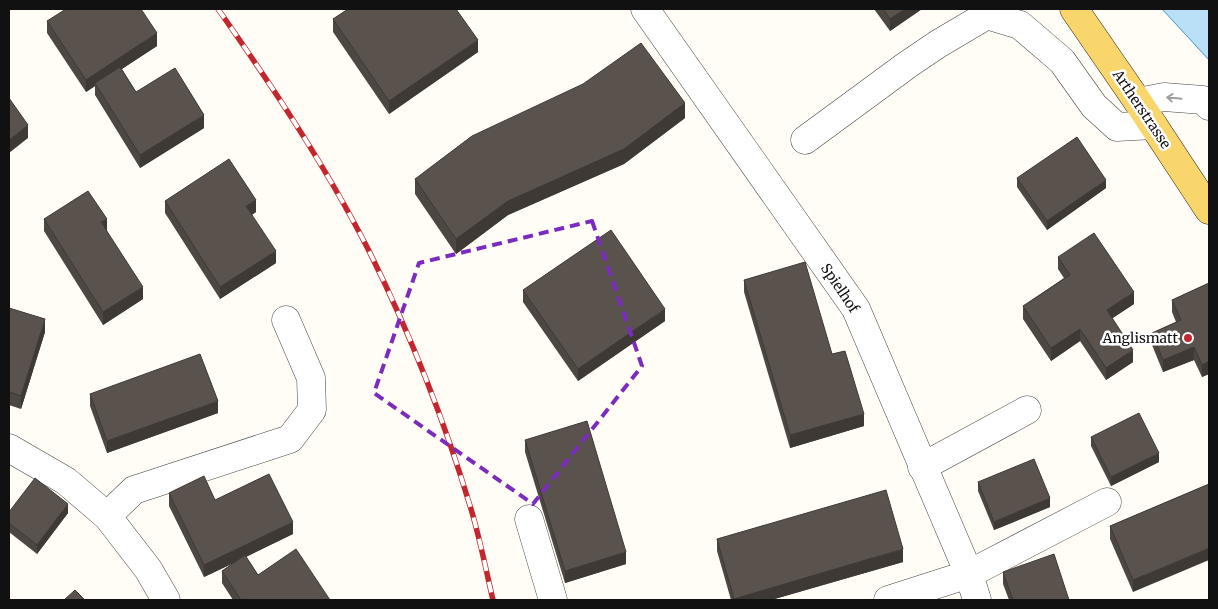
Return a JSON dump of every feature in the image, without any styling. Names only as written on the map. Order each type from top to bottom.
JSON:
[{"type":"main road","name":"Artherstrasse","points":[[1074,9],[1209,210]]},
{"type":"street","name":"Spielhof","points":[[645,9],[856,309],[969,574],[977,600]]},
{"type":"street","points":[[805,140],[938,44],[987,15],[1020,25],[1062,60],[1094,106],[1117,127],[1153,125]]},
{"type":"street","points":[[1138,102],[1164,97],[1203,100],[1209,106]]},
{"type":"street","points":[[107,516],[134,490],[290,439],[312,410],[311,378],[286,320]]},
{"type":"street","points":[[922,467],[1027,410]]},
{"type":"street","points":[[9,448],[66,482],[107,516],[148,569],[166,600]]},
{"type":"street","points":[[888,600],[969,574],[1108,502]]},
{"type":"street","points":[[529,519],[554,600]]},
{"type":"highlighted area","points":[[592,221],[642,366],[533,504],[374,393],[419,263]]},
{"type":"water","points":[[1162,9],[1209,9],[1209,60]]},
{"type":"building","points":[[66,9],[141,9],[157,33],[86,80],[47,21]]},
{"type":"building","points":[[348,9],[456,9],[478,40],[389,101],[333,19]]},
{"type":"building","points":[[883,9],[905,9],[890,19]]},
{"type":"building","points":[[641,43],[685,103],[624,149],[508,201],[456,239],[415,179],[472,136],[583,84]]},
{"type":"building","points":[[120,67],[136,92],[175,68],[204,115],[140,155],[95,83]]},
{"type":"building","points":[[9,98],[28,125],[9,140]]},
{"type":"building","points":[[1077,137],[1106,180],[1047,221],[1017,178]]},
{"type":"building","points":[[229,159],[256,200],[246,206],[276,251],[220,287],[165,201]]},
{"type":"building","points":[[88,191],[107,219],[101,222],[143,287],[103,312],[44,219]]},
{"type":"building","points":[[611,230],[665,309],[578,369],[523,290]]},
{"type":"building","points":[[1094,233],[1134,292],[1107,310],[1133,350],[1106,368],[1080,329],[1051,348],[1023,306],[1070,275],[1058,257]]},
{"type":"building","points":[[805,262],[832,354],[845,351],[864,414],[790,435],[744,280]]},
{"type":"building","name":"Anglismatt","points":[[1209,283],[1209,361],[1202,365],[1194,347],[1163,360],[1152,333],[1181,320],[1172,300]]},
{"type":"building","points":[[9,308],[45,319],[21,396],[9,392]]},
{"type":"building","points":[[200,354],[218,401],[107,441],[90,394]]},
{"type":"building","points":[[1139,413],[1159,453],[1111,477],[1091,437]]},
{"type":"building","points":[[587,421],[626,552],[565,571],[525,440]]},
{"type":"building","points":[[1034,459],[1050,498],[994,522],[978,482]]},
{"type":"building","points":[[269,474],[293,522],[204,565],[169,493],[204,476],[215,500]]},
{"type":"building","points":[[35,478],[68,504],[37,545],[9,523],[9,512]]},
{"type":"building","points":[[1209,484],[1209,548],[1133,580],[1110,526]]},
{"type":"building","points":[[886,490],[903,549],[734,599],[717,539]]},
{"type":"building","points":[[296,549],[330,600],[241,600],[222,571],[245,555],[258,575]]},
{"type":"building","points":[[1054,554],[1069,600],[1013,600],[1003,572]]},
{"type":"building","points":[[75,590],[85,600],[64,600]]},
{"type":"railway","points":[[218,9],[316,156],[368,249],[398,312],[438,409],[461,475],[480,543],[493,600]]},
{"type":"place","name":"Anglismatt","points":[[1188,338]]}]
